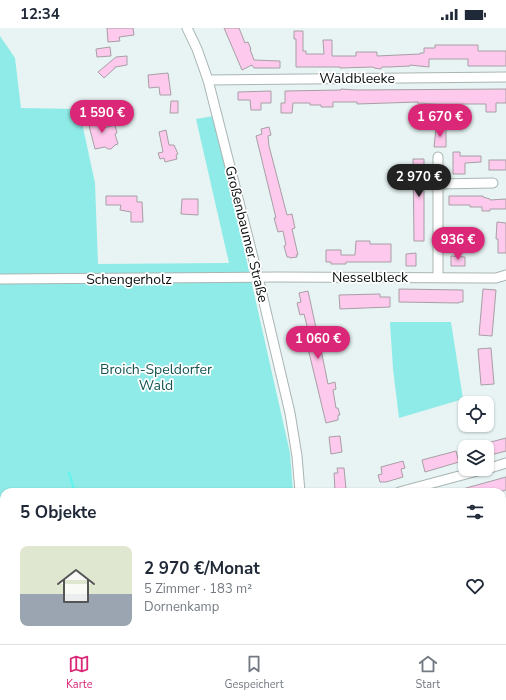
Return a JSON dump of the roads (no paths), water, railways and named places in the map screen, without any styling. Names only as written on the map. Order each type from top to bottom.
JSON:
[{"type":"street","name":"Großenbaumer Straße","points":[[187,28],[197,49],[208,80],[258,277],[290,413],[297,456],[300,488]]},
{"type":"street","name":"Waldbleeke","points":[[208,80],[506,77]]},
{"type":"street","points":[[438,157],[438,277]]},
{"type":"street","points":[[438,184],[492,184]]},
{"type":"street","name":"Nesselbleck","points":[[258,277],[496,278],[506,275]]},
{"type":"street","name":"Schengerholz","points":[[0,279],[258,277]]},
{"type":"street","points":[[494,467],[506,463]]},
{"type":"street","points":[[414,488],[460,476]]},
{"type":"waterway","points":[[69,473],[74,488]]},
{"type":"park label","name":"Broich-Speldorfer Wald","points":[[156,378]]}]
